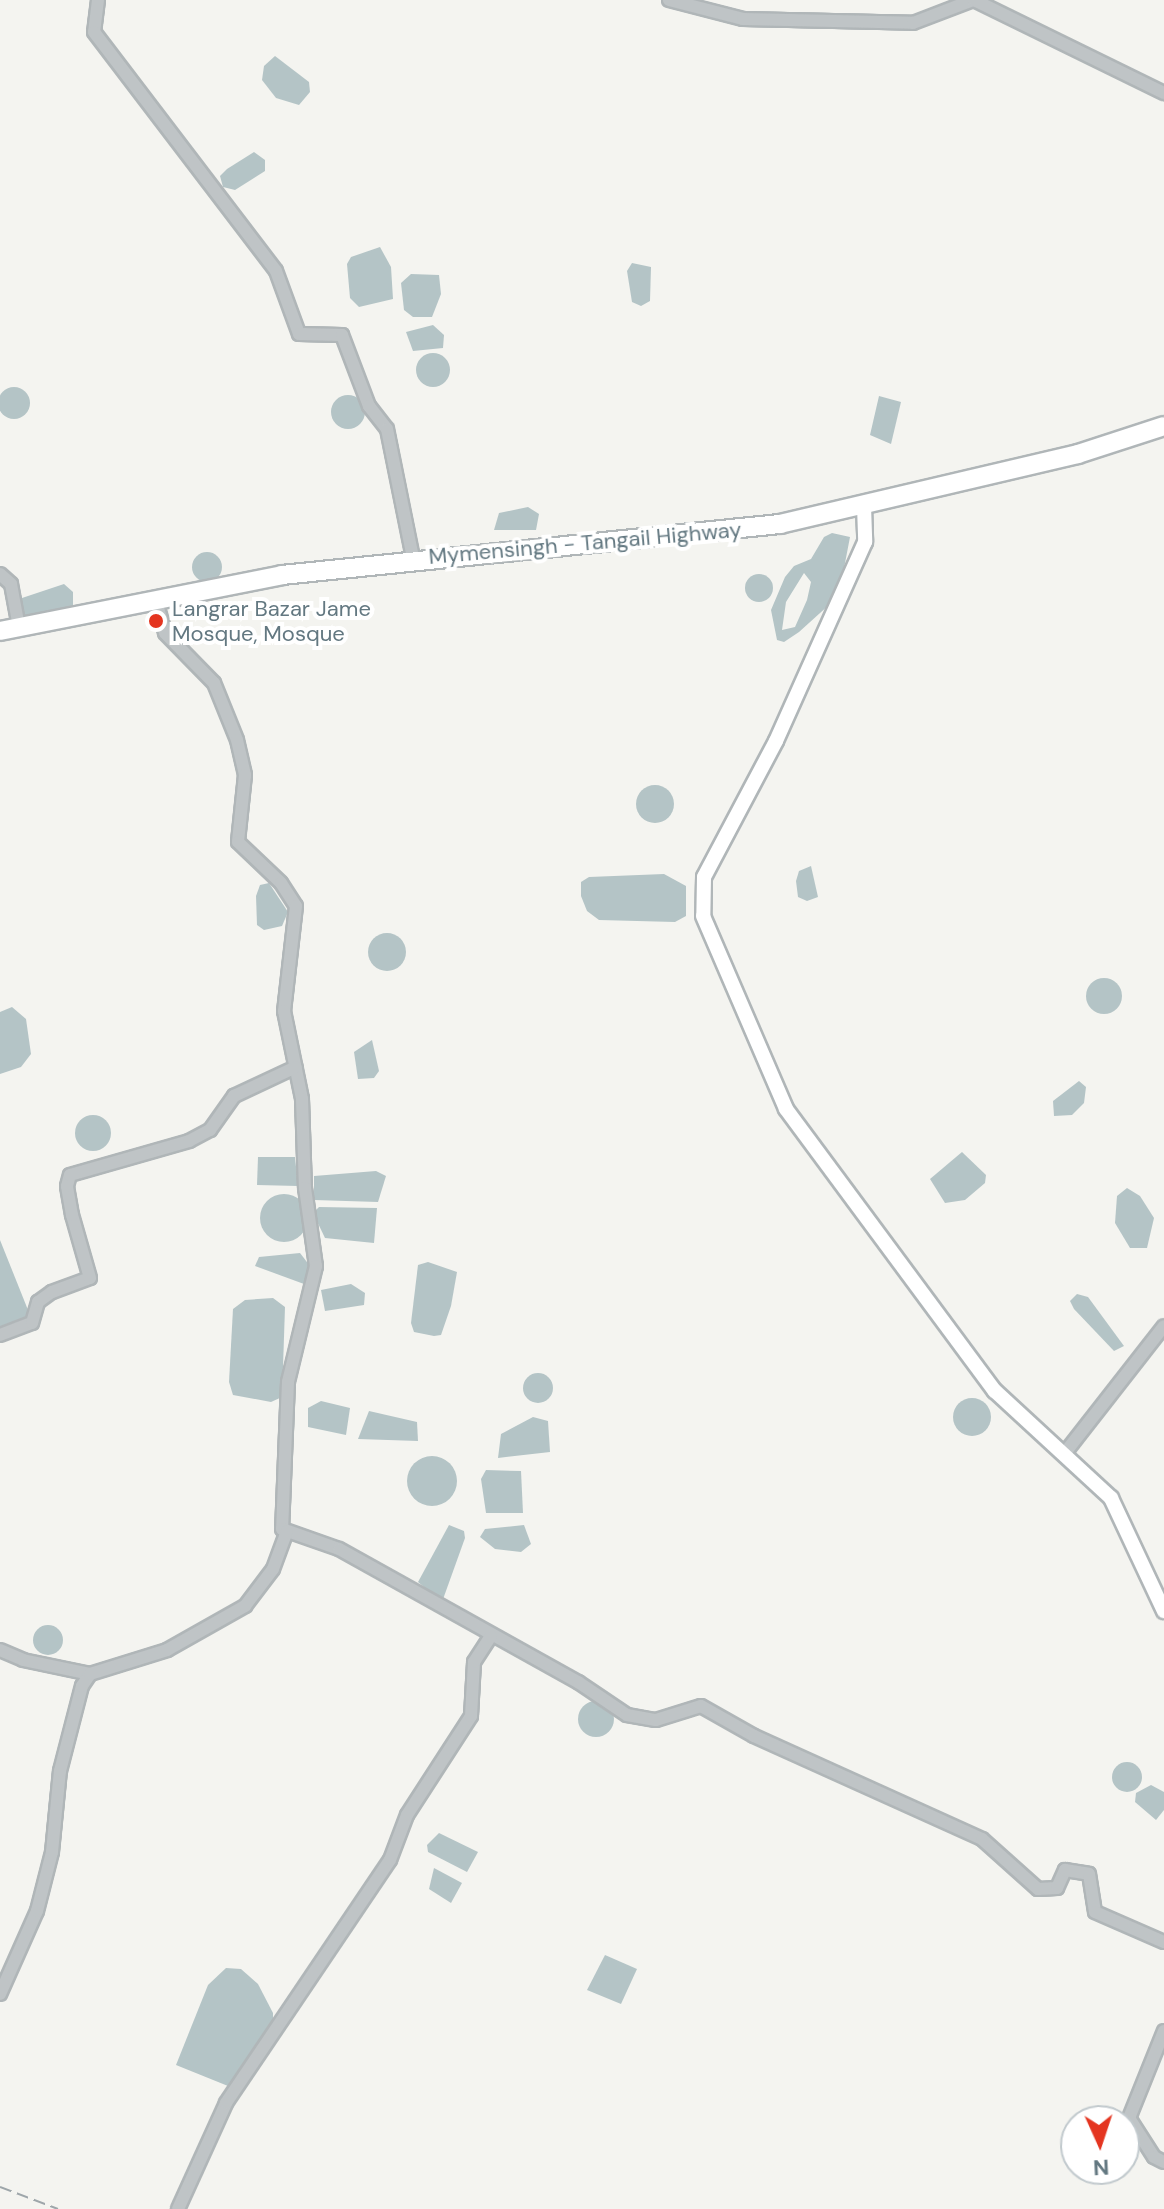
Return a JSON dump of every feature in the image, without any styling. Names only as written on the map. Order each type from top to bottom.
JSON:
[{"type":"highway","name":"Mymensingh - Tangail Highway","points":[[0,631],[282,575],[413,558],[693,536],[864,506],[1078,454],[1164,426]]},
{"type":"main road","points":[[864,506],[865,542],[776,741],[704,877],[703,916],[786,1109],[995,1391],[1111,1498],[1164,1611]]},
{"type":"street","points":[[98,0],[94,32],[276,271],[299,334],[342,335],[369,406],[387,429],[413,558]]},
{"type":"street","points":[[669,0],[743,19],[913,23],[973,0],[1164,93]]},
{"type":"street","points":[[0,574],[11,584],[19,627]]},
{"type":"street","points":[[0,1650],[23,1660],[90,1674],[167,1650],[245,1606],[273,1569],[287,1531],[281,1516],[288,1484],[288,1382],[316,1266],[296,1067],[284,1011],[296,906],[281,883],[238,842],[245,775],[237,740],[214,683],[165,633],[156,601]]},
{"type":"street","points":[[0,1335],[32,1323],[38,1302],[52,1292],[90,1278],[72,1215],[67,1186],[70,1175],[189,1141],[210,1130],[234,1096],[296,1067]]},
{"type":"street","points":[[1064,1454],[1164,1326]]},
{"type":"street","points":[[287,1531],[339,1549],[578,1682],[627,1715],[656,1720],[701,1706],[754,1736],[982,1839],[1038,1889],[1057,1888],[1065,1870],[1089,1874],[1095,1912],[1164,1942]]},
{"type":"street","points":[[178,2209],[233,2091],[390,1860],[407,1815],[471,1716],[474,1662],[491,1636]]},
{"type":"street","points":[[0,1994],[37,1911],[52,1852],[60,1771],[82,1686],[90,1674]]},
{"type":"street","points":[[1164,2031],[1129,2118],[1154,2157],[1164,2162]]},
{"type":"shaded area","points":[[275,56],[309,82],[310,92],[299,105],[276,98],[262,80],[264,66]]},
{"type":"shaded area","points":[[254,152],[265,160],[265,171],[235,190],[223,187],[220,176]]},
{"type":"shaded area","points":[[380,247],[391,267],[393,299],[359,307],[350,298],[347,264],[351,257]]},
{"type":"shaded area","points":[[632,263],[651,267],[650,301],[641,306],[632,302],[627,271]]},
{"type":"shaded area","points":[[411,274],[439,275],[441,294],[432,317],[413,317],[404,310],[401,283]]},
{"type":"shaded area","points":[[433,325],[444,335],[443,348],[413,351],[406,332]]},
{"type":"shaded area","points":[[433,353],[445,358],[450,370],[445,382],[433,387],[421,382],[416,370],[421,358]]},
{"type":"shaded area","points":[[14,387],[25,392],[30,403],[25,414],[14,419],[3,414],[-2,403],[3,392]]},
{"type":"shaded area","points":[[348,395],[360,400],[365,412],[360,424],[348,429],[336,424],[331,412],[336,400]]},
{"type":"shaded area","points":[[879,396],[901,402],[891,444],[870,435]]},
{"type":"shaded area","points":[[528,507],[539,514],[536,530],[494,530],[499,513]]},
{"type":"shaded area","points":[[832,533],[850,537],[841,584],[830,604],[799,632],[784,642],[777,640],[771,610],[785,577],[794,566],[811,559],[824,537]],"holes":[[[804,573],[811,582],[795,627],[782,630],[786,602]]]},
{"type":"shaded area","points":[[207,552],[213,553],[221,561],[221,573],[213,581],[207,582],[201,581],[193,573],[192,567],[193,561],[201,553]]},
{"type":"shaded area","points":[[759,574],[769,578],[773,588],[769,598],[759,602],[749,598],[745,588],[749,578]]},
{"type":"shaded area","points":[[64,584],[73,592],[73,608],[22,618],[19,599]]},
{"type":"shaded area","points":[[655,785],[668,791],[674,804],[668,817],[655,823],[642,817],[636,804],[642,791]]},
{"type":"shaded area","points":[[811,866],[818,897],[807,901],[798,897],[796,881],[799,871]]},
{"type":"shaded area","points":[[664,874],[686,886],[686,916],[675,922],[599,920],[587,911],[581,896],[581,882],[589,877]]},
{"type":"shaded area","points":[[269,883],[288,912],[282,926],[264,930],[257,925],[256,896],[260,885]]},
{"type":"shaded area","points":[[387,933],[400,939],[406,952],[400,965],[387,971],[374,965],[368,952],[374,939]]},
{"type":"shaded area","points":[[1104,978],[1117,983],[1122,996],[1117,1009],[1104,1014],[1091,1009],[1086,996],[1091,983]]},
{"type":"shaded area","points":[[12,1007],[26,1019],[31,1054],[21,1067],[0,1074],[0,1012]]},
{"type":"shaded area","points":[[372,1040],[379,1071],[374,1078],[358,1079],[354,1052]]},
{"type":"shaded area","points":[[1079,1081],[1086,1087],[1084,1103],[1072,1115],[1054,1116],[1053,1101]]},
{"type":"shaded area","points":[[93,1115],[106,1120],[111,1133],[106,1146],[93,1151],[80,1146],[75,1133],[80,1120]]},
{"type":"shaded area","points":[[962,1152],[986,1175],[985,1183],[965,1200],[945,1203],[930,1179]]},
{"type":"shaded area","points":[[258,1157],[295,1157],[298,1186],[257,1185]]},
{"type":"shaded area","points":[[376,1171],[386,1176],[378,1202],[314,1200],[314,1176]]},
{"type":"shaded area","points":[[1127,1188],[1140,1196],[1154,1218],[1147,1248],[1130,1248],[1115,1223],[1117,1196]]},
{"type":"shaded area","points":[[284,1194],[301,1201],[308,1218],[301,1235],[284,1242],[267,1235],[260,1218],[267,1201]]},
{"type":"shaded area","points":[[319,1207],[377,1208],[374,1243],[325,1238],[313,1213]]},
{"type":"shaded area","points":[[0,1240],[30,1315],[3,1330],[0,1326]]},
{"type":"shaded area","points":[[300,1253],[310,1266],[311,1280],[304,1284],[255,1266],[259,1257]]},
{"type":"shaded area","points":[[428,1262],[457,1272],[451,1306],[441,1335],[434,1336],[414,1332],[411,1323],[418,1265]]},
{"type":"shaded area","points":[[351,1284],[365,1293],[364,1305],[325,1311],[321,1290]]},
{"type":"shaded area","points":[[1077,1294],[1088,1297],[1124,1346],[1114,1351],[1074,1309],[1070,1301]]},
{"type":"shaded area","points":[[273,1298],[285,1307],[282,1397],[271,1402],[233,1395],[229,1382],[233,1309],[245,1300]]},
{"type":"shaded area","points":[[538,1373],[549,1377],[553,1388],[549,1399],[538,1403],[527,1399],[523,1388],[527,1377]]},
{"type":"shaded area","points":[[972,1398],[985,1404],[991,1417],[985,1430],[972,1436],[959,1430],[953,1417],[959,1404]]},
{"type":"shaded area","points":[[321,1401],[350,1408],[346,1435],[308,1427],[308,1408]]},
{"type":"shaded area","points":[[369,1411],[417,1422],[418,1441],[358,1439]]},
{"type":"shaded area","points":[[533,1417],[548,1421],[550,1452],[498,1458],[501,1434]]},
{"type":"shaded area","points":[[432,1456],[449,1464],[457,1481],[449,1498],[432,1506],[415,1498],[407,1481],[415,1464]]},
{"type":"shaded area","points":[[486,1470],[521,1471],[523,1513],[486,1513],[481,1479]]},
{"type":"shaded area","points":[[449,1525],[464,1531],[465,1538],[442,1602],[418,1582]]},
{"type":"shaded area","points":[[524,1525],[531,1544],[521,1552],[495,1549],[480,1537],[485,1529]]},
{"type":"shaded area","points":[[48,1625],[59,1629],[63,1640],[59,1651],[48,1655],[37,1651],[33,1640],[37,1629]]},
{"type":"shaded area","points":[[596,1701],[609,1706],[614,1719],[609,1732],[596,1737],[583,1732],[578,1719],[583,1706]]},
{"type":"shaded area","points":[[1127,1762],[1138,1766],[1142,1777],[1138,1788],[1127,1792],[1116,1788],[1112,1777],[1116,1766]]},
{"type":"shaded area","points":[[1151,1785],[1164,1792],[1164,1810],[1156,1820],[1135,1802],[1136,1793]]},
{"type":"shaded area","points":[[439,1833],[478,1852],[467,1872],[428,1852],[427,1845]]},
{"type":"shaded area","points":[[434,1868],[462,1883],[451,1903],[429,1889]]},
{"type":"shaded area","points":[[605,1955],[637,1969],[621,2004],[587,1990]]},
{"type":"shaded area","points":[[226,1968],[241,1969],[258,1984],[273,2013],[273,2028],[228,2086],[176,2065],[208,1985]]},
{"type":"railway","points":[[0,2187],[58,2209]]},
{"type":"place","name":"Langrar Bazar Jame Mosque, Mosque","points":[[156,621]]}]
